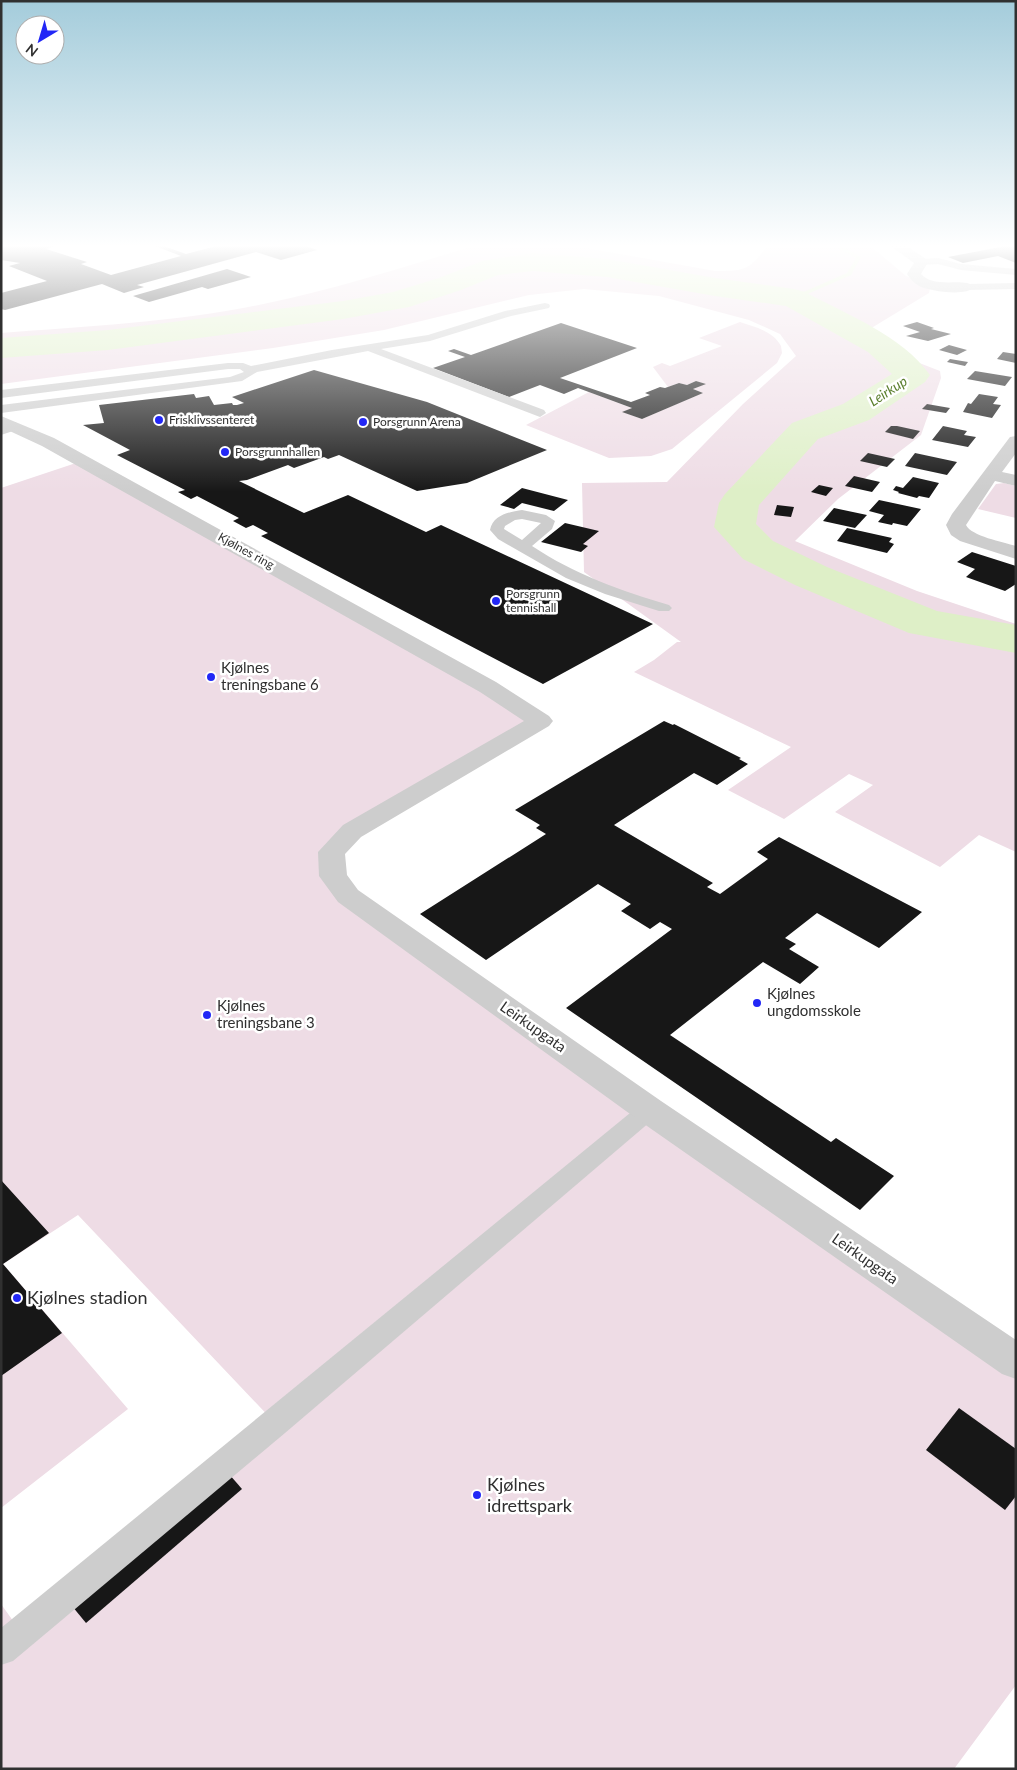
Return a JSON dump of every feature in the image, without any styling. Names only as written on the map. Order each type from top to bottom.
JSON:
[{"type":"street","name":"Kjølnes ring","points":[[6,426],[48,442],[488,687]]},
{"type":"street","points":[[1016,441],[959,518],[956,525],[958,531],[967,537],[1016,554]]},
{"type":"street","points":[[990,475],[1016,481]]},
{"type":"street","name":"Leirkupgata","points":[[488,687],[541,721],[352,830],[331,852],[333,876],[348,896],[649,1110],[1016,1362]]},
{"type":"lane","points":[[1,394],[228,366],[243,366],[250,370],[430,338],[466,327]]},
{"type":"lane","points":[[370,348],[540,413]]},
{"type":"lane","points":[[1,410],[230,380],[246,376],[251,372],[250,370]]},
{"type":"lane","points":[[523,546],[558,568],[583,580],[636,600],[664,608]]},
{"type":"lane","points":[[1,1649],[275,1424],[649,1110]]},
{"type":"shaded area","points":[[87,327],[398,327],[273,348],[1,384],[1,333]]},
{"type":"shaded area","points":[[728,327],[753,327],[763,330],[778,341],[782,353],[777,363],[672,449],[651,456],[609,458],[526,425],[589,392],[632,408],[623,412],[642,419],[702,393],[693,389],[705,384],[696,381],[687,385],[679,383],[668,387],[653,367],[662,363],[670,366],[722,346],[699,338]]},
{"type":"shaded area","points":[[764,327],[874,327],[855,338],[940,371],[941,378],[921,435],[838,499],[795,541],[917,591],[1016,624],[1016,852],[979,835],[940,867],[835,812],[873,785],[849,774],[784,819],[728,790],[791,747],[634,672],[654,660],[677,642],[681,642],[584,572],[582,483],[667,482],[743,404],[796,356],[780,334]]},
{"type":"shaded area","points":[[82,461],[541,721],[352,830],[333,876],[1016,1362],[1016,1685],[954,1769],[1,1769],[1,1604],[21,1632],[275,1423],[78,1215],[3,1264],[128,1409],[1,1508],[1,488]]},
{"type":"shaded area","points":[[1004,483],[1016,486],[1016,518],[978,509],[996,484]]},
{"type":"building","points":[[551,327],[572,327],[637,348],[560,378],[631,402],[650,395],[645,393],[660,387],[665,388],[679,383],[687,385],[696,381],[706,384],[693,389],[703,393],[642,419],[622,412],[632,408],[578,388],[564,394],[540,385],[509,397],[433,368],[465,357],[448,351],[454,349],[471,355]]},
{"type":"building","points":[[905,327],[930,327],[934,328],[931,329],[951,334],[928,341],[906,336],[920,332]]},
{"type":"building","points":[[949,345],[967,350],[957,355],[939,350]]},
{"type":"building","points":[[1003,352],[1016,354],[1016,363],[997,359]]},
{"type":"building","points":[[950,359],[968,362],[965,366],[947,362]]},
{"type":"building","points":[[314,370],[427,402],[547,450],[467,483],[417,491],[339,455],[328,459],[324,457],[294,468],[288,465],[247,480],[239,481],[304,513],[348,495],[426,532],[441,525],[653,624],[543,684],[261,536],[268,533],[253,525],[246,528],[233,521],[239,518],[197,496],[191,499],[178,492],[185,490],[117,455],[130,450],[83,425],[104,423],[99,405],[194,394],[196,398],[209,396],[214,405],[232,403],[237,405],[244,403],[232,397]]},
{"type":"building","points":[[975,371],[1012,377],[1005,386],[967,379]]},
{"type":"building","points":[[979,394],[998,397],[993,404],[1001,405],[992,418],[963,412],[968,403],[971,404]]},
{"type":"building","points":[[927,404],[950,408],[946,413],[922,409]]},
{"type":"building","points":[[891,426],[920,431],[913,439],[885,432]]},
{"type":"building","points":[[943,426],[967,431],[964,435],[976,437],[968,447],[932,440]]},
{"type":"building","points":[[868,453],[895,459],[887,467],[860,461]]},
{"type":"building","points":[[915,453],[957,462],[947,475],[905,466]]},
{"type":"building","points":[[854,476],[880,482],[872,492],[845,486]]},
{"type":"building","points":[[913,477],[939,483],[929,498],[919,496],[917,498],[893,490],[896,486],[903,488]]},
{"type":"building","points":[[819,485],[833,488],[826,496],[811,492]]},
{"type":"building","points":[[522,488],[568,500],[554,511],[522,503],[514,509],[500,505]]},
{"type":"building","points":[[879,500],[921,509],[907,526],[878,522],[884,515],[869,511]]},
{"type":"building","points":[[777,505],[794,507],[791,517],[774,515]]},
{"type":"building","points":[[834,508],[867,515],[855,528],[823,521]]},
{"type":"building","points":[[565,523],[599,531],[583,544],[588,546],[581,552],[541,542]]},
{"type":"building","points":[[847,528],[892,538],[889,542],[894,544],[887,553],[837,541]]},
{"type":"building","points":[[972,552],[1016,566],[1016,584],[1005,591],[966,577],[975,569],[957,562]]},
{"type":"building","points":[[664,721],[674,724],[741,758],[739,759],[748,764],[717,785],[694,773],[614,825],[713,883],[707,887],[720,894],[768,859],[757,852],[779,837],[922,912],[879,948],[817,913],[785,938],[796,944],[789,949],[819,967],[800,984],[763,962],[670,1035],[831,1142],[836,1138],[894,1176],[860,1210],[566,1008],[672,929],[660,922],[650,929],[621,911],[631,904],[598,884],[486,960],[420,914],[546,834],[536,828],[540,825],[515,810]]},
{"type":"building","points":[[1,1180],[49,1233],[3,1264],[62,1333],[1,1376]]},
{"type":"building","points":[[959,1408],[1016,1449],[1016,1496],[1005,1510],[926,1450]]},
{"type":"building","points":[[229,1474],[242,1489],[86,1623],[72,1606]]},
{"type":"waterway","name":"Leirkup","points":[[1,348],[108,340],[213,327]]},
{"type":"waterway","name":"Leirkup","points":[[846,327],[880,345],[913,375],[856,412],[805,431],[739,503],[735,527],[758,550],[811,576],[926,623],[1016,639]]},
{"type":"place","name":"Frisklivssenteret","points":[[159,420]]},
{"type":"place","name":"Porsgrunn Arena","points":[[363,422]]},
{"type":"place","name":"Porsgrunnhallen","points":[[225,452]]},
{"type":"place","name":"Porsgrunn tennishall","points":[[496,601]]},
{"type":"place","name":"Kjølnes treningsbane 6","points":[[211,677]]},
{"type":"place","name":"Kjølnes ungdomsskole","points":[[757,1003]]},
{"type":"place","name":"Kjølnes treningsbane 3","points":[[207,1015]]},
{"type":"place","name":"Kjølnes stadion","points":[[17,1298]]},
{"type":"place","name":"Kjølnes idrettspark","points":[[477,1495]]}]
